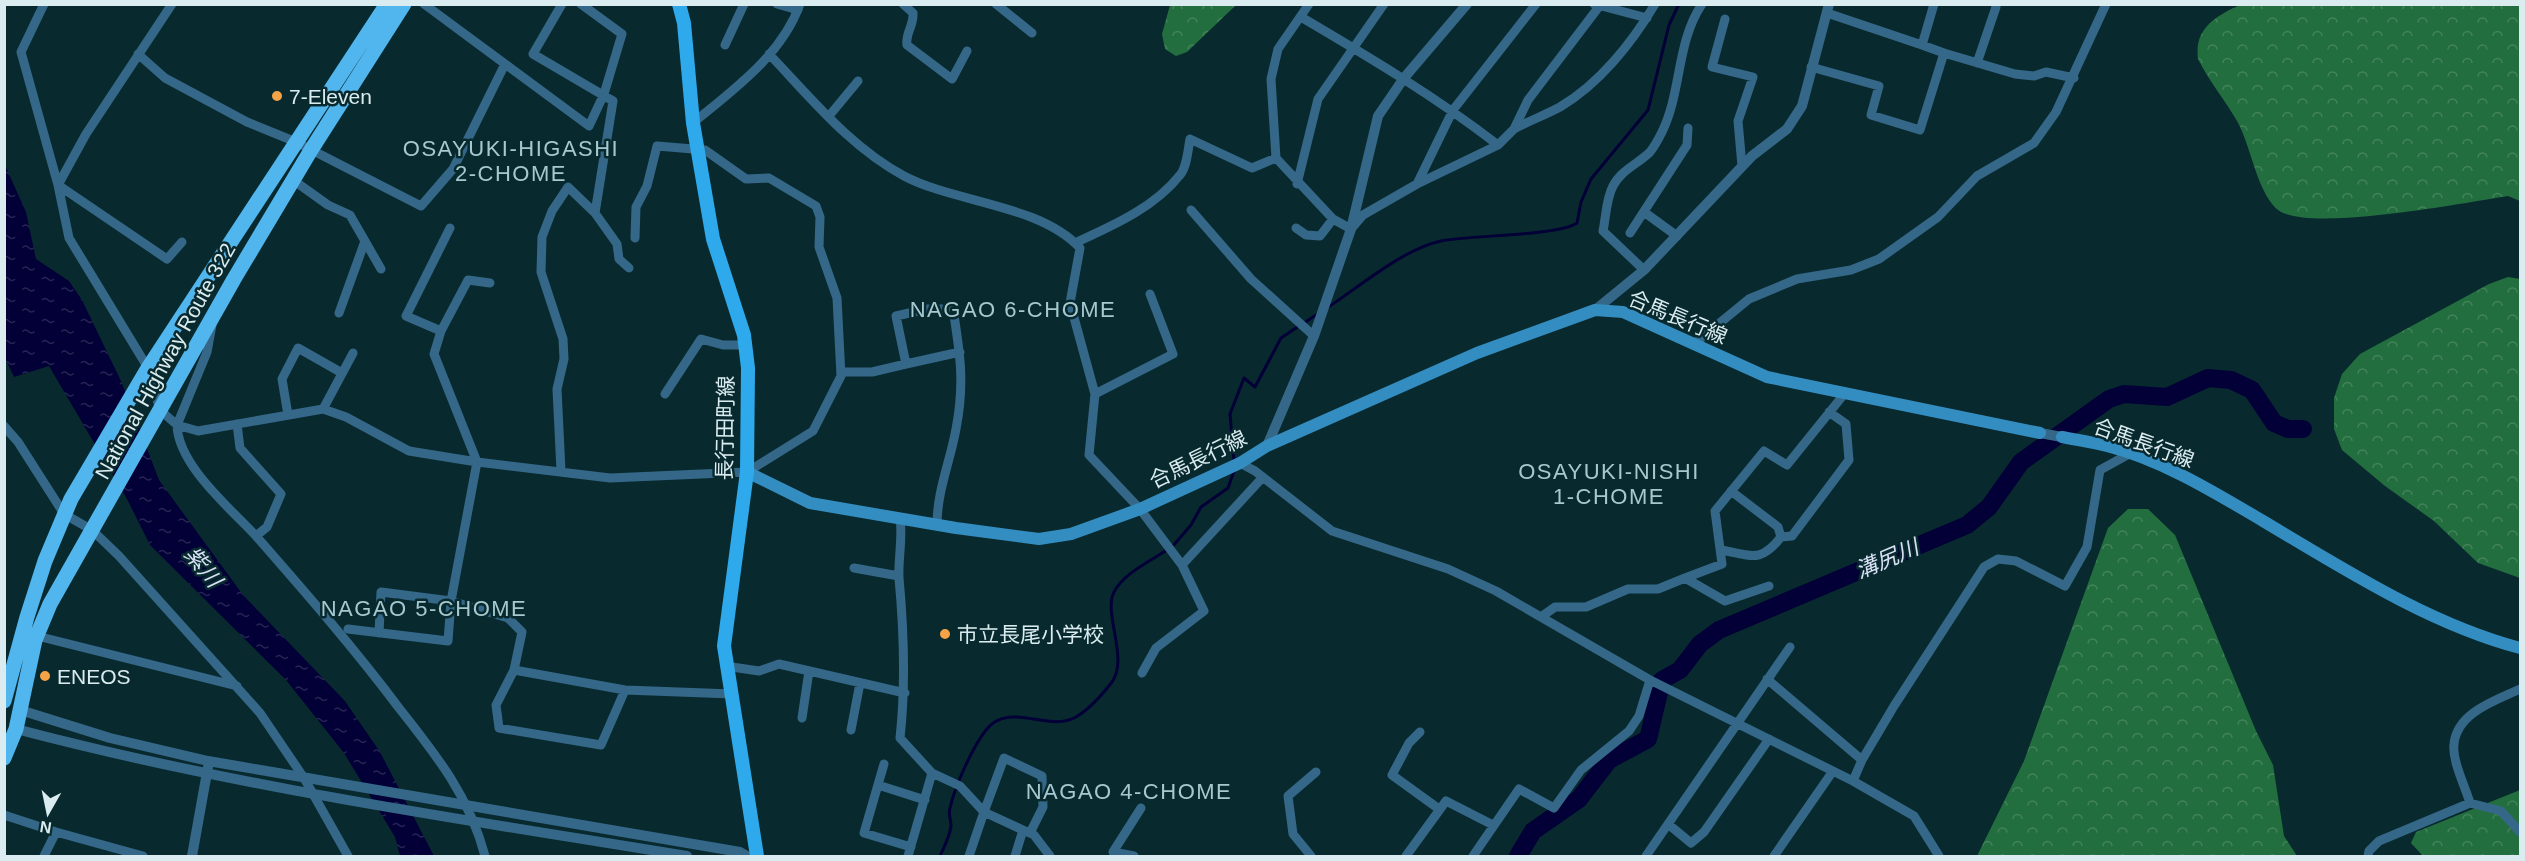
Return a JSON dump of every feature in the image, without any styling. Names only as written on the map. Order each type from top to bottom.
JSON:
[{"type":"highway","name":"National Highway Route 322","points":[[4,703],[27,617],[71,499],[148,368],[387,4]]},
{"type":"highway","name":"National Highway Route 322","points":[[4,758],[10,727],[20,710],[37,636],[50,604],[102,516],[214,314],[293,180],[404,4]]},
{"type":"main road","name":"長行田町線","points":[[679,4],[684,23],[693,123],[713,239],[745,345],[748,368],[747,472],[724,626],[725,666],[732,694],[758,856]]},
{"type":"main road","name":"合馬長行線","points":[[747,472],[810,503],[937,525],[1039,539],[1071,534],[1140,509],[1240,463],[1267,446],[1477,353],[1595,310],[1623,312],[1767,377],[2040,433]]},
{"type":"main road","name":"合馬長行線","points":[[2062,437],[2108,446],[2216,493],[2380,588],[2494,641],[2520,648]]},
{"type":"main road","points":[[4,703],[20,710]]},
{"type":"street","points":[[44,4],[21,52],[58,185],[69,238],[148,368],[160,411],[177,425],[198,431],[323,409],[346,417],[409,451],[477,462],[610,478],[747,472],[813,431],[841,372],[837,298],[819,247],[820,217],[816,206],[770,178],[746,179],[705,150],[657,146],[647,186],[636,207],[635,238]]},
{"type":"street","points":[[58,185],[87,134],[172,4]]},
{"type":"street","points":[[424,4],[589,126],[604,94],[622,34],[581,4]]},
{"type":"street","points":[[562,4],[533,54],[613,101],[595,213]]},
{"type":"street","points":[[725,45],[744,4]]},
{"type":"street","points":[[693,123],[746,80],[769,54],[799,7],[777,4]]},
{"type":"street","points":[[903,4],[913,13],[914,24],[906,36],[907,45],[952,79],[967,51]]},
{"type":"street","points":[[996,4],[1032,33]]},
{"type":"street","points":[[1309,4],[1278,50],[1271,79],[1276,158],[1297,184],[1333,219],[1351,229]]},
{"type":"street","points":[[1297,184],[1318,99],[1384,4]]},
{"type":"street","points":[[1267,446],[1314,336],[1351,229],[1378,116],[1404,78],[1467,4]]},
{"type":"street","points":[[1417,184],[1453,110],[1536,4]]},
{"type":"street","points":[[1351,229],[1363,215],[1417,184],[1498,145],[1514,129],[1561,106],[1590,84],[1635,36],[1655,4]]},
{"type":"street","points":[[1644,270],[1603,231],[1609,199],[1613,185],[1628,167],[1650,152],[1662,131],[1671,107],[1685,40],[1694,16],[1702,4]]},
{"type":"street","points":[[1922,45],[1934,4]]},
{"type":"street","points":[[1694,344],[1749,299],[1797,279],[1851,270],[1879,260],[1938,217],[1977,176],[2034,143],[2047,128],[2074,78],[2106,4]]},
{"type":"street","points":[[1514,129],[1528,100],[1598,5],[1647,18]]},
{"type":"street","points":[[1977,63],[1996,7]]},
{"type":"street","points":[[1595,310],[1644,270],[1742,166],[1787,129],[1802,106],[1828,9],[1944,53],[2015,74],[2034,76],[2046,72],[2074,78]]},
{"type":"street","points":[[1301,17],[1404,78],[1453,110],[1498,145]]},
{"type":"street","points":[[1725,19],[1712,67],[1753,77],[1738,121],[1742,166]]},
{"type":"street","points":[[1811,67],[1879,86],[1871,116],[1920,130],[1944,53]]},
{"type":"street","points":[[138,54],[165,78],[247,122],[296,142],[421,206],[453,169],[505,64]]},
{"type":"street","points":[[769,54],[859,147],[906,178],[1003,207],[1053,228],[1080,248],[1070,303],[1095,394],[1089,455],[1140,509],[1182,565],[1203,611],[1156,648],[1142,673]]},
{"type":"street","points":[[829,116],[858,81]]},
{"type":"street","points":[[1630,233],[1688,145],[1688,128]]},
{"type":"street","points":[[1075,243],[1124,222],[1162,192],[1182,174],[1191,139],[1252,168],[1276,158]]},
{"type":"street","points":[[293,180],[328,205],[350,215],[381,270]]},
{"type":"street","points":[[58,185],[167,259],[182,242]]},
{"type":"street","points":[[561,471],[557,389],[564,359],[563,339],[541,272],[542,237],[552,211],[568,188],[595,213],[617,244],[619,259],[629,268]]},
{"type":"street","points":[[1191,210],[1251,279],[1314,336]]},
{"type":"street","points":[[1644,212],[1677,236]]},
{"type":"street","points":[[1296,228],[1306,235],[1320,236],[1333,219]]},
{"type":"street","points":[[441,331],[406,316],[450,228]]},
{"type":"street","points":[[339,313],[365,241]]},
{"type":"street","points":[[348,629],[448,641],[452,601],[477,462],[434,354],[441,331],[468,280],[489,283]]},
{"type":"street","points":[[1095,394],[1173,354],[1150,294]]},
{"type":"street","points":[[906,363],[896,316],[927,309],[953,309],[963,371],[956,429],[937,502],[937,525]]},
{"type":"street","points":[[214,314],[207,352],[177,425],[178,438],[197,472],[353,647],[452,776],[462,804],[475,821],[485,856]]},
{"type":"street","points":[[665,394],[701,339],[723,345],[745,345]]},
{"type":"street","points":[[288,415],[282,380],[298,348],[342,373]]},
{"type":"street","points":[[841,372],[872,372],[960,352]]},
{"type":"street","points":[[323,409],[353,353]]},
{"type":"street","points":[[1540,617],[1555,607],[1586,608],[1628,589],[1658,589],[1722,564],[1715,511],[1764,451],[1786,465],[1845,393]]},
{"type":"street","points":[[1721,550],[1761,556],[1769,552],[1781,537],[1792,536],[1849,460],[1846,424],[1829,412]]},
{"type":"street","points":[[237,424],[240,448],[281,494],[267,527],[256,536]]},
{"type":"street","points":[[4,426],[18,442],[64,514],[92,530],[119,556],[260,713],[304,778],[310,793],[348,856]]},
{"type":"street","name":"合馬長行線","points":[[2040,433],[2062,437]]},
{"type":"street","points":[[1853,781],[1862,760],[1984,567],[1998,559],[2016,561],[2065,586],[2087,547],[2100,470],[2129,454]]},
{"type":"street","points":[[1240,463],[1263,477],[1332,531],[1448,569],[1496,591],[1650,680],[1853,781],[1914,816],[1939,856]]},
{"type":"street","points":[[1182,565],[1263,477]]},
{"type":"street","points":[[1731,491],[1778,527],[1781,537]]},
{"type":"street","points":[[900,518],[899,576],[905,693],[900,738],[932,773],[960,786],[984,812],[1027,832],[1050,856]]},
{"type":"street","points":[[854,568],[899,576]]},
{"type":"street","points":[[1684,578],[1725,601],[1769,586]]},
{"type":"street","points":[[379,633],[381,592],[452,601],[508,618],[522,632],[514,670],[496,705],[499,728],[601,745],[625,690]]},
{"type":"street","points":[[37,636],[237,686]]},
{"type":"street","points":[[1646,856],[1790,647]]},
{"type":"street","points":[[725,666],[759,671],[779,664],[905,693]]},
{"type":"street","points":[[514,670],[625,690],[732,694]]},
{"type":"street","points":[[802,718],[809,671]]},
{"type":"street","points":[[1767,679],[1862,760]]},
{"type":"street","points":[[1473,856],[1492,825],[1520,789],[1554,808],[1581,770],[1629,731],[1639,716],[1650,680]]},
{"type":"street","points":[[851,730],[860,683]]},
{"type":"street","points":[[2470,803],[2454,743],[2460,726],[2484,706],[2520,689]]},
{"type":"street","points":[[20,710],[110,738],[208,761],[740,852],[747,856]]},
{"type":"street","points":[[10,727],[104,752],[207,774],[687,856]]},
{"type":"street","points":[[1420,732],[1409,742],[1392,775],[1440,809]]},
{"type":"street","points":[[1668,824],[1691,843],[1704,832],[1769,739]]},
{"type":"street","points":[[969,856],[1004,758],[1042,776],[1043,807],[1015,856]]},
{"type":"street","points":[[192,856],[208,761]]},
{"type":"street","points":[[884,764],[864,833],[909,852],[932,773]]},
{"type":"street","points":[[1774,856],[1833,771]]},
{"type":"street","points":[[1311,856],[1293,834],[1288,796],[1316,772]]},
{"type":"street","points":[[878,785],[925,800]]},
{"type":"street","points":[[1406,856],[1446,801],[1492,825]]},
{"type":"street","points":[[2368,856],[2369,851],[2379,841],[2470,803],[2501,811],[2520,832]]},
{"type":"street","points":[[1134,856],[1113,852],[1142,808]]},
{"type":"street","points":[[4,815],[122,854],[143,856]]},
{"type":"street","points":[[44,856],[56,832]]},
{"type":"green space","points":[[1170,4],[1236,5],[1187,52],[1176,56],[1165,49],[1162,34]]},
{"type":"green space","points":[[2240,5],[2520,5],[2520,201],[2508,196],[2388,214],[2351,217],[2293,216],[2277,209],[2264,191],[2237,121],[2198,59],[2198,48],[2203,31],[2215,19]]},
{"type":"green space","points":[[2508,277],[2520,279],[2520,578],[2478,563],[2434,521],[2385,486],[2342,450],[2334,429],[2334,398],[2342,374],[2360,354],[2489,284]]},
{"type":"green space","points":[[2128,509],[2148,509],[2175,535],[2256,731],[2273,765],[2284,836],[2297,856],[1977,856],[2024,761],[2108,528]]},
{"type":"green space","points":[[2520,790],[2520,856],[2423,856],[2411,843],[2416,832]]},
{"type":"water","name":"紫川","points":[[4,163],[26,212],[36,259],[69,281],[82,300],[121,381],[159,480],[243,595],[345,701],[380,752],[434,856],[400,856],[395,837],[344,753],[286,680],[150,545],[127,499],[49,366],[14,377],[4,356]]},
{"type":"waterway","points":[[1327,308],[1397,260],[1427,245],[1454,239],[1533,233],[1577,223],[1581,202],[1591,179],[1648,110],[1669,25],[1679,4]]},
{"type":"waterway","points":[[1304,323],[1319,313]]},
{"type":"waterway","points":[[1234,461],[1230,414],[1244,378],[1255,387],[1281,338],[1299,326]]},
{"type":"waterway","name":"溝尻川","points":[[1518,856],[1533,831],[1579,799],[1609,760],[1648,739],[1662,680],[1680,670],[1700,644],[1719,630],[1967,525],[1989,507],[2021,462],[2109,399],[2124,394],[2167,397],[2208,378],[2231,380],[2252,390],[2274,423],[2288,429],[2303,429]]},
{"type":"waterway","points":[[1172,547],[1191,525],[1201,507],[1228,488],[1234,471]]},
{"type":"waterway","points":[[940,856],[951,826],[949,810],[956,789],[970,757],[986,730],[995,721],[1006,718],[1065,721],[1087,710],[1112,682],[1117,672],[1117,649],[1111,612],[1114,592],[1130,574],[1167,550]]},
{"type":"place","name":"7-Eleven","points":[[277,96]]},
{"type":"place","name":"市立長尾小学校","points":[[945,634]]},
{"type":"place","name":"ENEOS","points":[[45,676]]},
{"type":"district","name":"OSAYUKI-HIGASHI 2-CHOME","points":[[511,160]]},
{"type":"district","name":"NAGAO 6-CHOME","points":[[1013,309]]},
{"type":"district","name":"OSAYUKI-NISHI 1-CHOME","points":[[1609,484]]},
{"type":"district","name":"NAGAO 5-CHOME","points":[[424,608]]},
{"type":"district","name":"NAGAO 4-CHOME","points":[[1129,791]]}]
